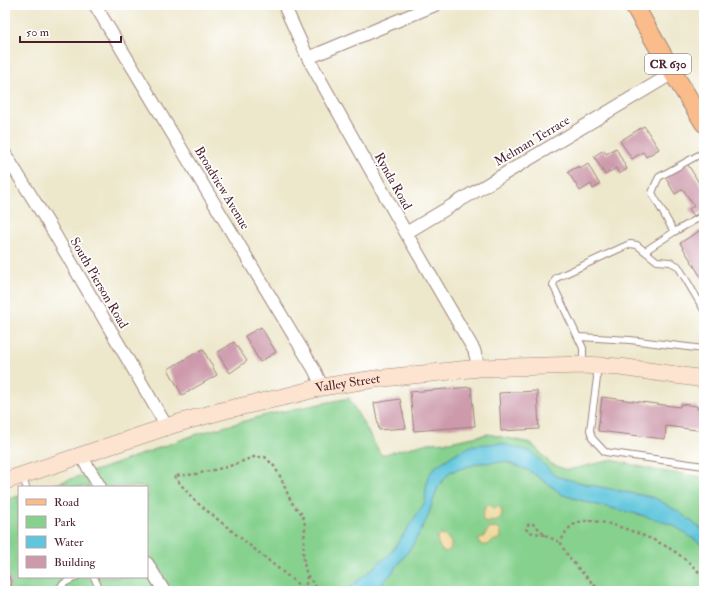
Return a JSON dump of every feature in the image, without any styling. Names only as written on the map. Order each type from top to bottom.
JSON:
[{"type":"main road","name":"CR 630","points":[[634,5],[673,73],[702,117]]},
{"type":"main road","name":"Valley Street","points":[[5,482],[24,481],[81,456],[167,427],[225,410],[322,387],[375,379],[479,368],[590,365],[620,367],[704,379]]},
{"type":"street","name":"Broadview Avenue","points":[[95,5],[315,371],[322,387]]},
{"type":"street","name":"Rynda Road","points":[[284,5],[308,58],[406,233],[474,350],[479,368]]},
{"type":"street","points":[[308,58],[435,5]]},
{"type":"street","name":"Melman Terrace","points":[[406,233],[673,73]]},
{"type":"street","name":"South Pierson Road","points":[[5,154],[50,226],[167,427]]},
{"type":"street","points":[[81,456],[99,486]]},
{"type":"street","points":[[148,565],[164,591]]},
{"type":"lane","points":[[674,232],[652,192],[659,176],[704,152]]},
{"type":"lane","points":[[645,251],[682,227],[704,215]]},
{"type":"lane","points":[[704,310],[678,266],[670,262],[657,261],[637,245],[630,244],[556,278],[553,285],[579,337],[597,378],[590,430],[592,438],[605,452],[704,466]]},
{"type":"lane","points":[[579,337],[630,340],[704,349]]},
{"type":"lane","points":[[60,578],[63,584]]},
{"type":"lane","points":[[58,591],[63,584],[74,578]]},
{"type":"lane","points":[[94,578],[100,591]]},
{"type":"path","points":[[314,591],[305,590],[195,501],[174,476],[196,474],[227,467],[254,457],[265,458],[274,466],[294,506],[301,513],[304,519],[305,527],[303,554],[305,569],[308,576],[319,591]]},
{"type":"path","points":[[561,543],[564,534],[575,523],[584,520],[600,522],[640,534],[661,543],[688,562],[704,578]]},
{"type":"path","points":[[545,535],[535,525],[530,523],[527,526],[526,529],[529,532],[545,535],[561,543],[563,548],[580,570],[600,591]]},
{"type":"path","points":[[305,590],[308,576]]},
{"type":"green space","points":[[349,398],[381,455],[428,443],[449,442],[488,434],[531,443],[551,464],[567,470],[612,460],[659,471],[704,477],[704,591],[5,591],[5,500],[18,496],[18,578],[148,578],[148,486],[50,486],[194,435],[270,414]]},
{"type":"sand","points":[[491,505],[494,509],[499,506],[502,513],[499,520],[488,523],[483,521],[482,516],[484,513],[484,508]]},
{"type":"sand","points":[[489,529],[499,529],[501,538],[486,545],[480,544],[479,539],[484,537]]},
{"type":"sand","points":[[442,535],[451,542],[451,548],[446,552],[441,550],[437,540],[437,537]]},
{"type":"water","points":[[500,443],[532,452],[555,476],[655,498],[679,512],[704,531],[704,546],[673,525],[641,515],[597,505],[563,495],[530,471],[506,462],[480,463],[450,472],[438,487],[427,519],[412,546],[392,573],[376,591],[346,591],[391,553],[425,502],[428,476],[435,467],[456,453],[473,445]]},
{"type":"building","points":[[644,126],[659,149],[646,157],[643,152],[632,159],[620,141]]},
{"type":"building","points":[[616,148],[627,169],[619,174],[616,168],[605,175],[594,156],[604,150],[606,154]]},
{"type":"building","points":[[687,163],[704,191],[704,210],[694,216],[689,209],[694,206],[683,189],[675,194],[665,177]]},
{"type":"building","points":[[588,164],[600,185],[593,189],[591,184],[580,191],[568,172],[579,166],[580,169]]},
{"type":"building","points":[[704,228],[704,282],[680,243]]},
{"type":"building","points":[[261,327],[276,352],[260,362],[245,336]]},
{"type":"building","points":[[234,342],[247,361],[230,373],[217,353]]},
{"type":"building","points":[[203,349],[217,375],[182,395],[168,369]]},
{"type":"building","points":[[471,387],[475,426],[414,431],[410,392]]},
{"type":"building","points":[[537,391],[539,429],[501,431],[499,393]]},
{"type":"building","points":[[602,397],[680,407],[681,404],[697,406],[697,409],[704,410],[704,431],[666,426],[665,439],[598,431]]},
{"type":"building","points":[[400,399],[406,428],[379,430],[374,403]]},
{"type":"building","points":[[5,565],[12,585],[5,588]]}]
